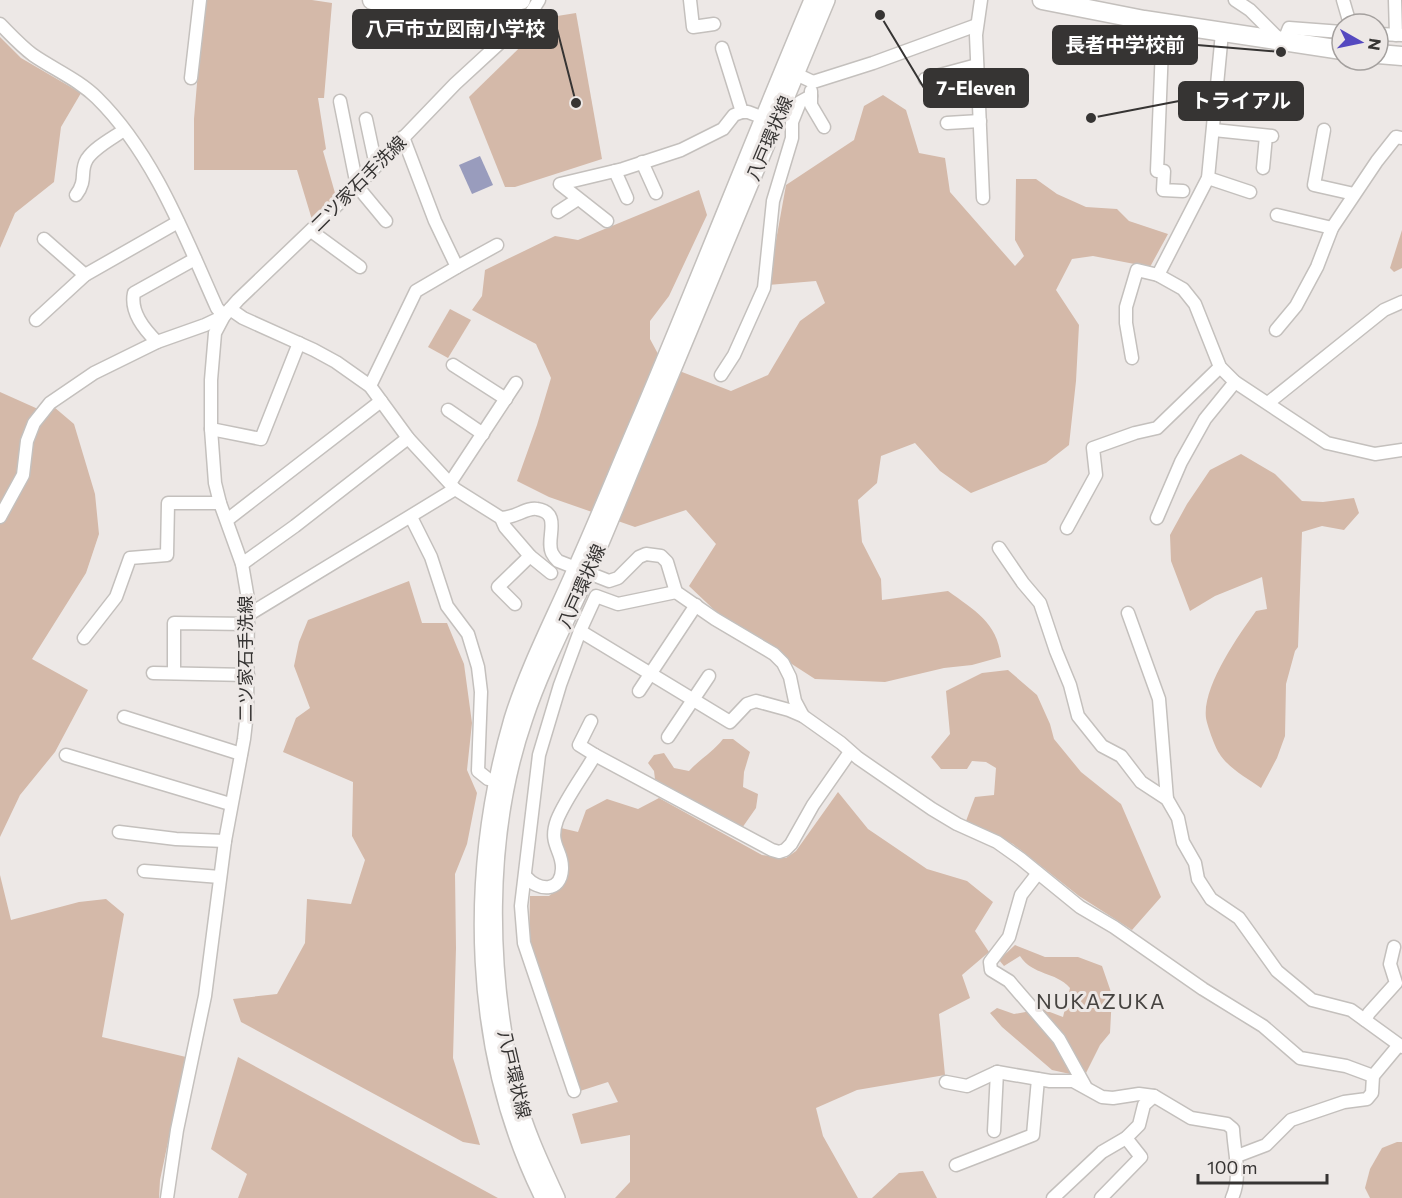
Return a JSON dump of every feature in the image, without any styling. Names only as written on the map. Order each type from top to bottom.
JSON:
[{"type":"highway","points":[[372,0],[427,6],[520,0]]},
{"type":"highway","points":[[1042,0],[1222,33],[1330,49]]},
{"type":"main road","name":"八戸環状線","points":[[557,1198],[536,1154],[518,1099],[505,1040],[496,979],[495,907],[499,838],[508,780],[524,721],[582,571],[769,120],[812,0]]},
{"type":"main road","name":"八戸環状線","points":[[769,120],[796,74],[827,0]]},
{"type":"main road","name":"八戸環状線","points":[[543,1198],[516,1134],[499,1071],[488,1008],[482,949],[482,901],[496,781],[513,716],[531,668],[582,571]]},
{"type":"street","points":[[191,78],[200,0]]},
{"type":"street","name":"二ツ家石手洗線","points":[[167,1198],[177,1130],[205,996],[230,804],[247,713],[248,619],[242,564],[215,483],[211,429],[211,380],[215,333],[227,312],[357,186],[455,84],[529,16],[539,0]]},
{"type":"street","points":[[690,0],[693,27],[714,24]]},
{"type":"street","points":[[981,0],[977,25],[977,65],[982,198]]},
{"type":"street","points":[[1235,0],[1250,10],[1283,43],[1289,28],[1330,31]]},
{"type":"street","points":[[1395,0],[1399,35]]},
{"type":"street","points":[[1163,23],[1157,171],[1164,171],[1163,190],[1183,191]]},
{"type":"street","points":[[0,24],[18,43],[99,99],[139,149],[178,222],[217,308],[299,343],[336,362],[370,386],[408,438],[453,486],[501,519],[530,556],[551,573]]},
{"type":"street","points":[[796,74],[813,82],[977,25]]},
{"type":"street","points":[[1158,275],[1208,178],[1222,33]]},
{"type":"street","points":[[722,48],[742,112]]},
{"type":"street","points":[[925,79],[977,65]]},
{"type":"street","points":[[813,82],[811,105],[824,128]]},
{"type":"street","points":[[721,375],[734,356],[764,288],[773,201],[792,138],[792,122],[800,102],[811,96]]},
{"type":"street","points":[[340,101],[357,186],[387,221]]},
{"type":"street","points":[[607,221],[560,184],[615,171],[681,150],[723,129],[734,115],[742,112],[769,120]]},
{"type":"street","points":[[366,119],[376,166]]},
{"type":"street","points":[[947,123],[980,121]]},
{"type":"street","points":[[76,195],[84,185],[83,171],[87,160],[124,130]]},
{"type":"street","points":[[1214,130],[1269,136],[1263,168]]},
{"type":"street","points":[[1324,130],[1314,185],[1354,194]]},
{"type":"street","points":[[403,137],[435,221],[457,267]]},
{"type":"street","points":[[1276,330],[1296,306],[1317,267],[1332,228],[1354,194],[1396,137],[1402,138]]},
{"type":"street","points":[[642,162],[656,193]]},
{"type":"street","points":[[615,171],[627,198]]},
{"type":"street","points":[[1208,178],[1250,192]]},
{"type":"street","points":[[558,212],[578,199]]},
{"type":"street","points":[[1276,215],[1332,228]]},
{"type":"street","points":[[36,320],[84,275],[178,222]]},
{"type":"street","points":[[311,231],[360,267]]},
{"type":"street","points":[[44,239],[84,275]]},
{"type":"street","points":[[370,386],[416,291],[497,245]]},
{"type":"street","points":[[157,342],[146,331],[133,307],[134,293],[195,259]]},
{"type":"street","points":[[1132,358],[1126,323],[1126,306],[1137,270],[1158,275],[1183,288],[1195,304],[1220,368],[1235,382],[1327,443],[1376,454],[1402,450]]},
{"type":"street","points":[[1268,403],[1384,310],[1402,302]]},
{"type":"street","points":[[0,517],[23,475],[27,441],[34,423],[50,403],[94,373],[157,342],[205,325],[227,312]]},
{"type":"street","points":[[211,429],[261,439],[299,343]]},
{"type":"street","points":[[453,364],[506,399]]},
{"type":"street","points":[[1067,528],[1096,475],[1093,448],[1135,432],[1157,428],[1220,368]]},
{"type":"street","points":[[1157,518],[1181,462],[1205,420],[1235,382]]},
{"type":"street","points":[[174,673],[174,623],[248,619],[334,561],[411,517],[453,486],[516,383]]},
{"type":"street","points":[[227,520],[381,401]]},
{"type":"street","points":[[448,410],[483,434]]},
{"type":"street","points":[[242,564],[408,438]]},
{"type":"street","points":[[84,638],[116,597],[130,558],[167,555],[168,503],[220,503]]},
{"type":"street","points":[[501,519],[514,517],[529,509],[539,508],[549,515],[553,525],[550,545],[552,554],[558,561],[609,580],[618,578],[639,557],[646,554],[661,556],[667,562],[676,592],[774,654],[783,663],[795,701],[803,716]]},
{"type":"street","points":[[411,517],[432,557],[447,606],[468,634],[478,667],[481,692],[478,771],[488,779],[496,781]]},
{"type":"street","points":[[999,548],[1040,603],[1070,685],[1078,716],[1102,746],[1121,756],[1141,782],[1167,798]]},
{"type":"street","points":[[515,604],[498,587],[530,556]]},
{"type":"street","points":[[574,1091],[524,943],[521,906],[539,755],[560,685],[580,630],[596,597],[618,604],[676,592]]},
{"type":"street","points":[[639,691],[696,606]]},
{"type":"street","points":[[1128,613],[1159,699],[1167,798],[1178,818],[1183,842],[1195,863],[1198,879],[1211,899],[1239,918],[1277,972],[1312,1000],[1351,1010],[1400,1047],[1373,1076],[1372,1093],[1367,1099],[1344,1102],[1291,1120],[1266,1145],[1237,1156]]},
{"type":"street","points":[[580,630],[730,722],[747,704],[756,701],[803,716],[932,809],[957,824],[997,842],[1080,907],[1263,1026],[1300,1058],[1346,1066],[1373,1076]]},
{"type":"street","points":[[153,673],[248,675]]},
{"type":"street","points":[[668,737],[709,676]]},
{"type":"street","points":[[124,717],[241,754]]},
{"type":"street","points":[[591,722],[579,745],[779,852],[791,844],[813,805],[850,752]]},
{"type":"street","points":[[66,755],[230,804]]},
{"type":"street","points":[[526,877],[533,885],[541,888],[551,887],[558,880],[562,870],[555,846],[554,831],[558,818],[595,755]]},
{"type":"street","points":[[119,832],[176,839],[225,841]]},
{"type":"street","points":[[144,871],[220,877]]},
{"type":"street","points":[[1038,873],[1021,896],[1009,936],[990,962],[991,970],[1009,981],[1059,1039],[1085,1086]]},
{"type":"street","points":[[1365,1020],[1396,983],[1390,964],[1394,947]]},
{"type":"street","points":[[994,1131],[997,1072]]},
{"type":"street","points":[[946,1082],[967,1086],[997,1072],[1038,1079],[1073,1081],[1102,1097],[1113,1098],[1139,1094],[1154,1096],[1191,1118],[1227,1124],[1233,1129],[1233,1144],[1237,1156],[1236,1188],[1232,1198]]},
{"type":"street","points":[[956,1165],[1033,1135],[1038,1079]]},
{"type":"street","points":[[1053,1198],[1102,1152],[1126,1138],[1139,1125],[1144,1105],[1154,1096]]},
{"type":"street","points":[[1101,1198],[1141,1157],[1126,1138]]},
{"type":"shaded area","points":[[204,0],[312,0],[332,3],[324,98],[318,98],[326,149],[323,151],[337,200],[313,223],[297,170],[194,170],[194,119]]},
{"type":"shaded area","points":[[576,13],[602,159],[515,187],[505,187],[469,97],[551,17]]},
{"type":"shaded area","points":[[0,37],[21,58],[81,93],[61,127],[54,182],[15,213],[0,248]]},
{"type":"shaded area","points":[[883,95],[906,110],[919,153],[945,158],[950,192],[1015,266],[1024,256],[1015,240],[1016,179],[1036,179],[1057,194],[1086,207],[1117,209],[1129,221],[1168,234],[1150,267],[1093,256],[1072,259],[1056,290],[1079,325],[1069,445],[1046,463],[971,493],[940,471],[915,443],[881,456],[877,483],[858,500],[862,542],[881,579],[882,600],[948,591],[983,618],[995,635],[1001,657],[885,682],[815,679],[727,622],[689,586],[716,544],[686,510],[635,527],[549,497],[517,481],[551,378],[536,344],[472,310],[482,296],[485,270],[555,236],[578,240],[699,190],[707,215],[669,296],[650,321],[650,339],[664,365],[731,391],[768,375],[800,321],[825,303],[816,281],[768,285],[786,185],[854,140],[864,106]]},
{"type":"shaded area","points":[[1402,230],[1402,268],[1394,272],[1390,268]]},
{"type":"shaded area","points":[[450,309],[471,320],[448,358],[428,347]]},
{"type":"shaded area","points":[[0,392],[38,409],[54,407],[74,424],[95,494],[99,534],[86,573],[32,659],[88,690],[55,752],[20,795],[0,837]]},
{"type":"shaded area","points":[[1241,454],[1275,474],[1302,501],[1323,502],[1354,498],[1359,513],[1344,530],[1322,526],[1302,532],[1298,647],[1286,684],[1285,736],[1277,758],[1261,788],[1227,763],[1217,750],[1206,718],[1206,706],[1215,677],[1240,634],[1256,611],[1267,609],[1262,577],[1215,596],[1190,611],[1171,561],[1170,535],[1187,504],[1210,470]]},
{"type":"shaded area","points":[[409,581],[422,623],[447,623],[464,664],[472,723],[467,770],[477,793],[467,844],[455,874],[456,948],[453,1058],[480,1145],[463,1142],[241,1022],[233,999],[277,994],[305,943],[307,899],[351,904],[365,860],[352,836],[353,782],[283,752],[296,718],[310,708],[294,666],[299,642],[308,620]]},
{"type":"shaded area","points":[[1008,670],[1037,695],[1054,739],[1081,772],[1121,804],[1161,897],[1132,930],[1079,896],[1013,844],[966,821],[975,797],[994,795],[996,768],[986,762],[972,761],[967,769],[941,769],[931,757],[950,734],[946,691],[982,673]]},
{"type":"shaded area","points":[[723,739],[733,739],[750,752],[744,772],[743,787],[758,794],[756,808],[742,828],[702,808],[655,779],[654,771],[648,763],[654,755],[664,753],[674,768],[689,771]]},
{"type":"shaded area","points":[[838,792],[868,829],[927,869],[967,881],[993,902],[975,931],[989,952],[962,975],[970,998],[939,1014],[945,1075],[857,1090],[816,1108],[823,1136],[858,1198],[615,1198],[630,1182],[630,1135],[581,1144],[572,1114],[618,1102],[608,1082],[580,1091],[529,941],[530,896],[549,896],[565,883],[567,869],[557,837],[561,828],[578,832],[586,810],[607,799],[638,809],[659,798],[762,855],[786,858],[796,851]]},
{"type":"shaded area","points":[[0,875],[11,920],[79,902],[106,899],[124,914],[102,1037],[186,1057],[160,1180],[159,1198],[0,1198]]},
{"type":"shaded area","points":[[1015,945],[1045,957],[1078,957],[1102,966],[1112,995],[1110,1033],[1100,1045],[1085,1075],[1052,1070],[1002,1027],[990,1013],[997,1008],[1014,1014],[1042,1009],[1063,1017],[1070,988],[1058,979],[1031,967],[1020,956],[1004,966],[999,960]]},
{"type":"shaded area","points":[[238,1057],[498,1198],[238,1198],[247,1174],[211,1149]]},
{"type":"shaded area","points":[[1402,1142],[1402,1198],[1370,1198],[1365,1188],[1370,1169],[1382,1148]]},
{"type":"shaded area","points":[[923,1171],[937,1198],[872,1198],[899,1173]]},
{"type":"water","points":[[480,156],[493,185],[472,194],[459,165]]},
{"type":"place","name":"7-Eleven","points":[[880,15]]},
{"type":"place","name":"長者中学校前","points":[[1281,52]]},
{"type":"place","name":"八戸市立図南小学校","points":[[576,103]]},
{"type":"place","name":"トライアル","points":[[1091,118]]},
{"type":"district","name":"NUKAZUKA","points":[[1101,1000]]}]
